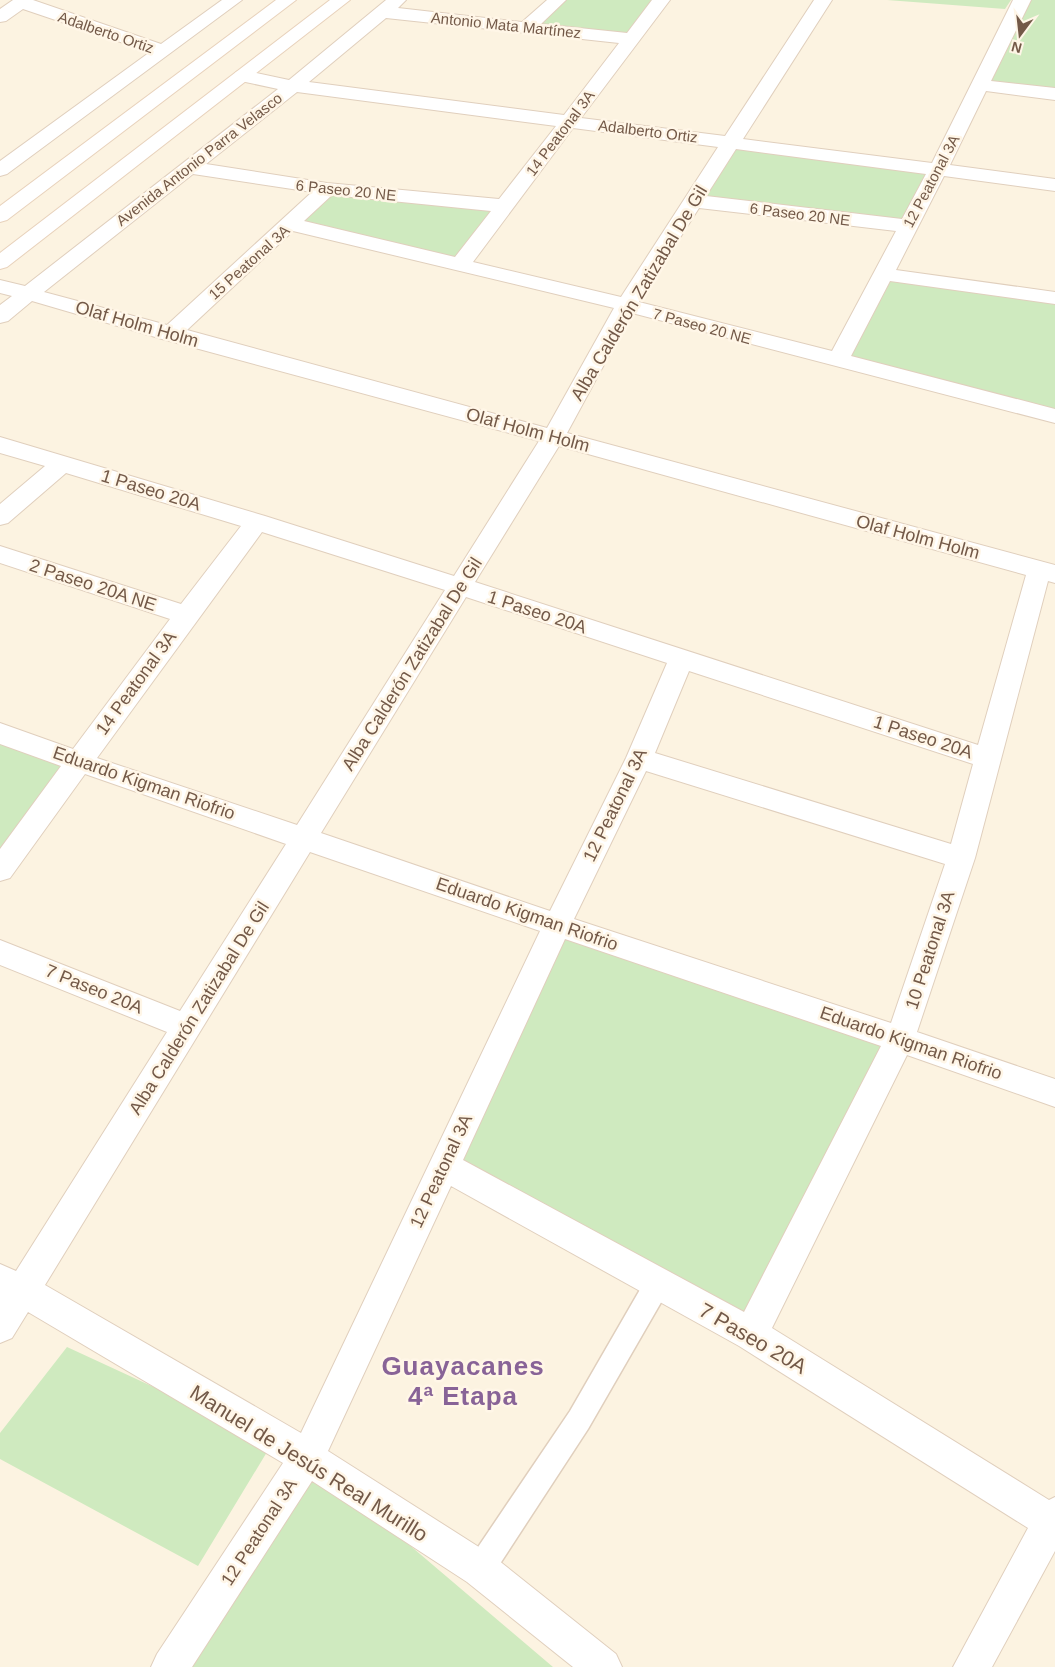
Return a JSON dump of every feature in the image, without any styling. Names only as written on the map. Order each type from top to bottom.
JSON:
[{"type":"street","points":[[0,170],[233,0]]},
{"type":"street","points":[[0,216],[287,0]]},
{"type":"street","points":[[0,263],[341,0]]},
{"type":"street","name":"Avenida Antonio Parra Velasco","points":[[0,316],[293,86],[397,0]]},
{"type":"street","points":[[527,28],[558,0]]},
{"type":"street","name":"14 Peatonal 3A","points":[[459,266],[661,0]]},
{"type":"street","name":"Alba Calderón Zatizabal De Gil","points":[[0,1327],[12,1285],[187,1027],[553,436],[626,305],[823,0]]},
{"type":"street","name":"12 Peatonal 3A","points":[[838,361],[906,226],[938,170],[1022,0]]},
{"type":"street","points":[[0,17],[22,1]]},
{"type":"street","name":"Adalberto Ortiz","points":[[22,1],[163,51]]},
{"type":"street","name":"Antonio Mata Martínez","points":[[382,12],[631,39]]},
{"type":"street","name":"Adalberto Ortiz","points":[[242,76],[293,86],[1055,185]]},
{"type":"street","points":[[979,85],[1055,94]]},
{"type":"street","name":"6 Paseo 20 NE","points":[[188,167],[327,190],[505,206]]},
{"type":"street","name":"15 Peatonal 3A","points":[[170,334],[327,190]]},
{"type":"street","name":"6 Paseo 20 NE","points":[[694,201],[906,226]]},
{"type":"street","name":"7 Paseo 20 NE","points":[[290,224],[626,305],[1055,416]]},
{"type":"street","points":[[883,274],[1055,298]]},
{"type":"street","name":"Olaf Holm Holm","points":[[0,286],[170,334],[553,436],[1047,572]]},
{"type":"street","name":"1 Paseo 20A","points":[[0,444],[459,586],[987,758]]},
{"type":"street","points":[[0,517],[62,464]]},
{"type":"street","name":"14 Peatonal 3A","points":[[0,870],[186,615],[257,522]]},
{"type":"street","name":"2 Paseo 20A NE","points":[[0,554],[186,615]]},
{"type":"street","name":"10 Peatonal 3A","points":[[751,1334],[900,1038],[961,858],[987,758],[1047,572]]},
{"type":"street","name":"12 Peatonal 3A","points":[[170,1667],[307,1458],[557,924],[639,758],[682,658]]},
{"type":"street","name":"Eduardo Kigman Riofrio","points":[[0,733],[79,762],[557,924],[900,1038],[1055,1093]]},
{"type":"street","points":[[639,758],[961,858]]},
{"type":"street","name":"7 Paseo 20A","points":[[0,952],[187,1027]]},
{"type":"street","name":"7 Paseo 20A","points":[[444,1166],[751,1334],[1054,1520]]},
{"type":"street","name":"Manuel de Jesús Real Murillo","points":[[12,1285],[275,1437],[480,1569],[603,1667]]},
{"type":"street","points":[[972,1667],[1054,1520]]},
{"type":"lane","points":[[480,1569],[579,1420],[658,1283]]},
{"type":"green space","points":[[557,0],[661,0],[631,39],[527,27]]},
{"type":"green space","points":[[887,0],[1011,0],[1005,9]]},
{"type":"green space","points":[[1022,0],[1055,0],[1055,94],[979,85]]},
{"type":"green space","points":[[730,142],[938,170],[907,226],[694,201]]},
{"type":"green space","points":[[327,189],[505,206],[459,266],[290,224]]},
{"type":"green space","points":[[883,274],[1055,298],[1055,416],[838,361]]},
{"type":"green space","points":[[0,733],[79,762],[0,870]]},
{"type":"green space","points":[[557,925],[900,1039],[751,1334],[444,1166]]},
{"type":"green space","points":[[67,1347],[273,1442],[198,1566],[0,1459],[0,1433]]},
{"type":"green space","points":[[307,1458],[553,1667],[170,1667]]},
{"type":"district","name":"Guayacanes 4ª Etapa","points":[[463,1381]]}]
